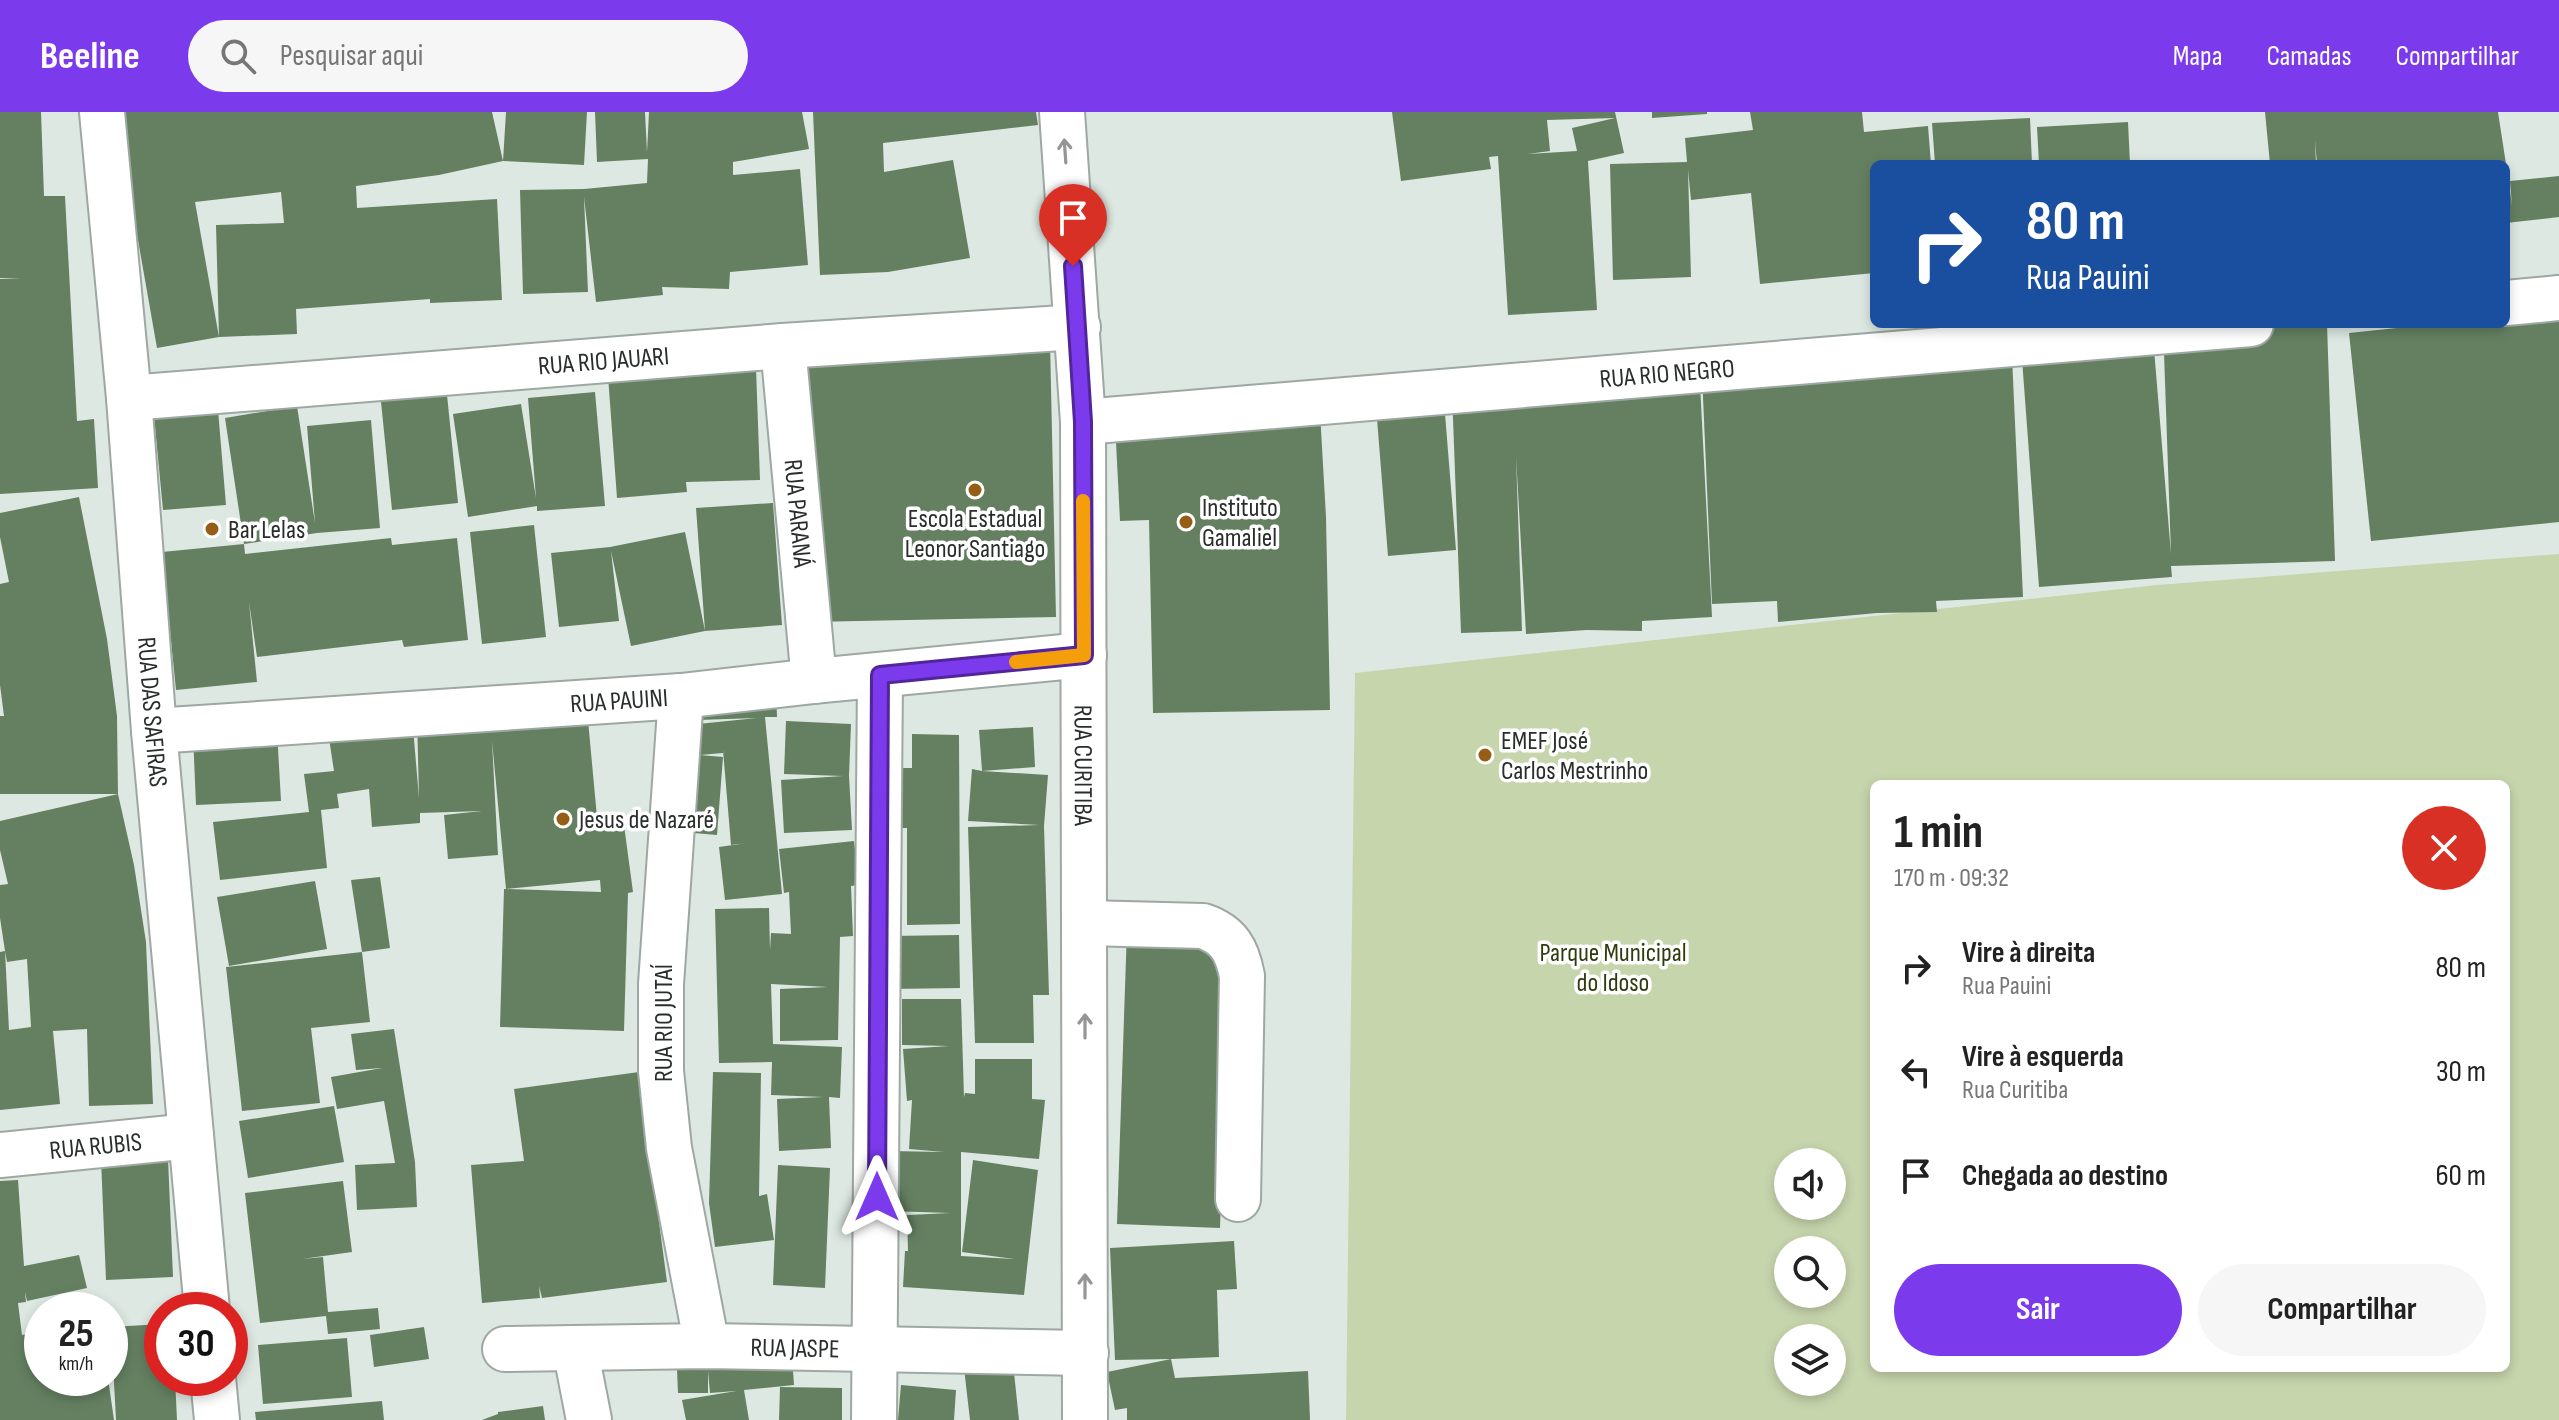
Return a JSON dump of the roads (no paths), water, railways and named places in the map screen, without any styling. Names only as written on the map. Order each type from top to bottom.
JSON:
[{"type":"street","name":"RUA DAS SAFIRAS","points":[[102,112],[205,1292]]},
{"type":"street","name":"RUA CURITIBA","points":[[1062,112],[1083,422],[1085,1420]]},
{"type":"street","points":[[2510,303],[2559,298]]},
{"type":"street","name":"RUA RIO JAUARI","points":[[129,398],[783,346],[1078,327]]},
{"type":"street","name":"RUA RIO NEGRO","points":[[1083,422],[2203,328]]},
{"type":"street","name":"RUA PARANÁ","points":[[783,346],[814,681]]},
{"type":"street","name":"RUA PAUINI","points":[[154,731],[681,696],[1084,655]]},
{"type":"street","points":[[874,1420],[880,675]]},
{"type":"street","name":"RUA RIO JUTAÍ","points":[[681,696],[661,984],[661,1071],[669,1148],[707,1346]]},
{"type":"street","points":[[1085,923],[1203,926],[1217,931],[1230,941],[1242,976],[1238,1199]]},
{"type":"street","name":"RUA RUBIS","points":[[0,1155],[191,1136]]},
{"type":"street","name":"RUA JASPE","points":[[505,1349],[707,1346],[1086,1353]]},
{"type":"street","points":[[575,1348],[589,1420]]},
{"type":"street","points":[[215,1396],[217,1420]]},
{"type":"place","name":"Escola Estadual Leonor Santiago","points":[[975,490]]},
{"type":"place","name":"Instituto Gamaliel","points":[[1186,522]]},
{"type":"place","name":"Bar Lelas","points":[[212,529]]},
{"type":"place","name":"EMEF José Carlos Mestrinho","points":[[1485,755]]},
{"type":"place","name":"Jesus de Nazaré","points":[[563,819]]},
{"type":"park label","name":"Parque Municipal do Idoso","points":[[1613,967]]}]
